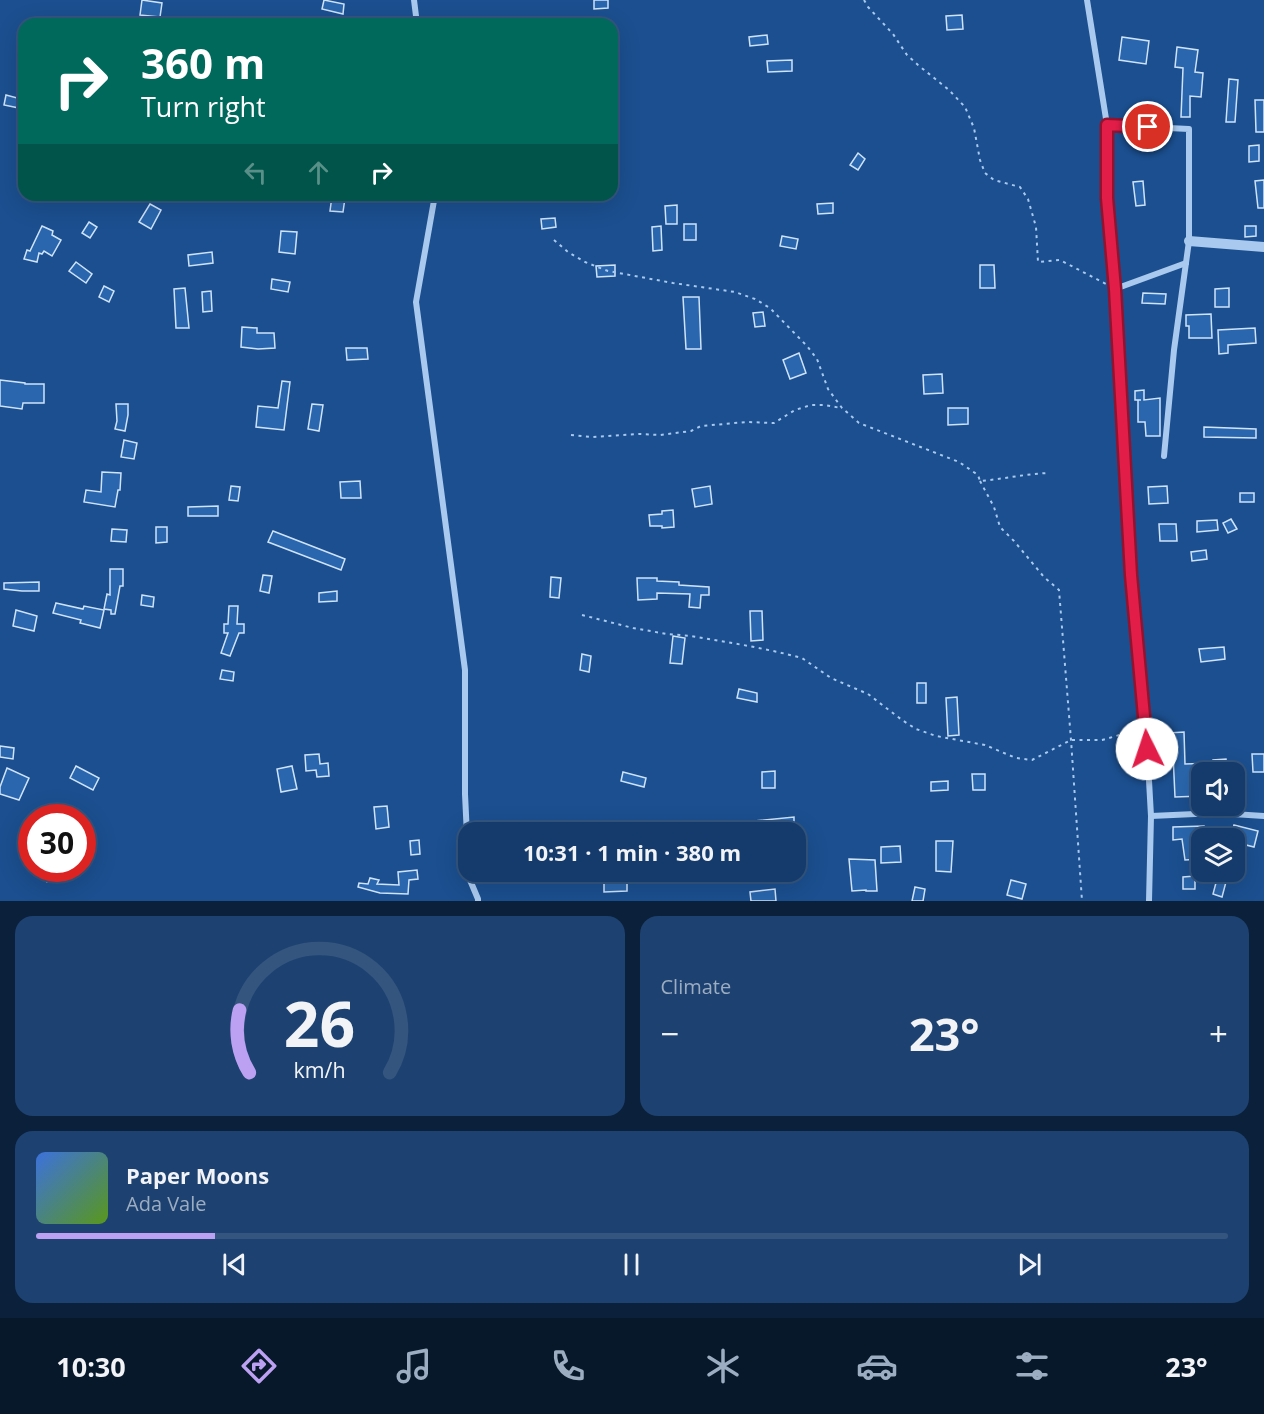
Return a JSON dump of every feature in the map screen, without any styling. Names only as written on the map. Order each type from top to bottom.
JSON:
[{"type":"street","points":[[414,0],[416,18]]},
{"type":"street","points":[[1087,0],[1107,125],[1107,198],[1115,289],[1131,575],[1146,727],[1151,816],[1149,901]]},
{"type":"street","points":[[1107,125],[1189,129],[1189,242],[1174,350],[1164,456]]},
{"type":"street","points":[[434,201],[416,302],[465,670],[466,822]]},
{"type":"street","points":[[1189,242],[1264,247]]},
{"type":"street","points":[[1115,289],[1186,263]]},
{"type":"street","points":[[1151,816],[1217,813],[1264,816]]},
{"type":"street","points":[[471,882],[478,901]]},
{"type":"path","points":[[864,0],[907,55],[949,90],[965,107],[974,128],[985,173],[994,180],[1020,187],[1028,199],[1036,227],[1038,262],[1060,260],[1115,289]]},
{"type":"path","points":[[554,240],[585,262],[608,271],[735,292],[755,299],[770,308],[807,346],[817,359],[828,389],[842,408],[859,423],[959,462],[978,475],[994,507],[1000,527],[1044,577],[1059,590],[1082,901]]},
{"type":"path","points":[[571,435],[592,437],[660,435],[691,431],[701,426],[747,422],[774,423],[795,410],[811,405],[842,408]]},
{"type":"path","points":[[980,481],[1048,473]]},
{"type":"path","points":[[582,615],[633,628],[692,636],[802,658],[831,678],[868,694],[916,729],[936,736],[984,745],[1016,758],[1032,760],[1071,740],[1102,740],[1146,727]]},
{"type":"building","points":[[142,0],[162,3],[160,17],[140,15]]},
{"type":"building","points":[[324,0],[344,4],[343,14],[322,9]]},
{"type":"building","points":[[594,0],[608,0],[608,8],[594,9]]},
{"type":"building","points":[[962,15],[963,29],[947,30],[946,16]]},
{"type":"building","points":[[767,35],[768,44],[750,46],[749,37]]},
{"type":"building","points":[[1122,37],[1149,41],[1146,64],[1119,60]]},
{"type":"building","points":[[1177,47],[1198,50],[1195,72],[1203,73],[1201,97],[1190,96],[1190,117],[1181,117],[1183,68],[1175,67]]},
{"type":"building","points":[[792,60],[792,71],[768,72],[767,61]]},
{"type":"building","points":[[1229,79],[1238,80],[1235,122],[1226,122]]},
{"type":"building","points":[[6,95],[18,98],[18,108],[4,105]]},
{"type":"building","points":[[1255,100],[1264,100],[1264,132],[1256,132]]},
{"type":"building","points":[[1259,145],[1259,161],[1249,162],[1249,146]]},
{"type":"building","points":[[858,153],[865,159],[858,170],[850,165]]},
{"type":"building","points":[[1264,180],[1264,208],[1258,208],[1255,181]]},
{"type":"building","points":[[1143,181],[1145,205],[1136,206],[1133,182]]},
{"type":"building","points":[[331,201],[345,201],[343,212],[330,211]]},
{"type":"building","points":[[833,203],[833,213],[818,214],[817,204]]},
{"type":"building","points":[[150,204],[161,210],[151,229],[139,222]]},
{"type":"building","points":[[677,205],[677,224],[666,224],[665,206]]},
{"type":"building","points":[[555,218],[556,227],[542,229],[541,219]]},
{"type":"building","points":[[89,222],[97,227],[90,238],[82,233]]},
{"type":"building","points":[[684,224],[696,224],[696,240],[684,240]]},
{"type":"building","points":[[42,226],[53,231],[52,235],[61,240],[52,256],[44,251],[42,254],[39,253],[37,262],[24,259],[27,250],[30,251]]},
{"type":"building","points":[[661,226],[662,250],[653,251],[652,227]]},
{"type":"building","points":[[1245,226],[1256,226],[1256,236],[1245,237]]},
{"type":"building","points":[[281,231],[297,232],[295,254],[279,252]]},
{"type":"building","points":[[782,236],[798,239],[796,249],[780,246]]},
{"type":"building","points":[[212,252],[213,263],[189,266],[188,255]]},
{"type":"building","points":[[76,262],[92,274],[86,283],[69,271]]},
{"type":"building","points":[[615,265],[615,276],[597,277],[596,266]]},
{"type":"building","points":[[980,265],[994,265],[995,288],[980,288]]},
{"type":"building","points":[[272,279],[290,282],[288,292],[271,289]]},
{"type":"building","points":[[104,286],[114,291],[109,302],[99,297]]},
{"type":"building","points":[[185,288],[189,328],[176,328],[174,289]]},
{"type":"building","points":[[1229,288],[1229,307],[1215,307],[1215,289]]},
{"type":"building","points":[[211,291],[212,311],[203,312],[202,292]]},
{"type":"building","points":[[1143,293],[1166,294],[1165,304],[1142,303]]},
{"type":"building","points":[[683,297],[699,297],[701,349],[686,349]]},
{"type":"building","points":[[763,312],[765,326],[755,327],[753,313]]},
{"type":"building","points":[[1211,314],[1212,338],[1189,338],[1186,315]]},
{"type":"building","points":[[242,327],[257,328],[257,333],[274,333],[275,348],[241,347]]},
{"type":"building","points":[[1255,328],[1256,343],[1228,345],[1228,353],[1219,354],[1218,330]]},
{"type":"building","points":[[346,348],[367,348],[368,359],[347,360]]},
{"type":"building","points":[[799,353],[806,373],[790,379],[783,360]]},
{"type":"building","points":[[942,374],[943,393],[924,394],[923,375]]},
{"type":"building","points":[[0,380],[44,384],[44,403],[23,403],[22,409],[0,406]]},
{"type":"building","points":[[282,381],[290,382],[284,430],[256,427],[258,406],[278,408]]},
{"type":"building","points":[[1144,390],[1144,400],[1160,398],[1160,436],[1146,436],[1145,422],[1138,422],[1138,400],[1135,400],[1135,391]]},
{"type":"building","points":[[116,404],[128,404],[125,431],[115,429]]},
{"type":"building","points":[[312,404],[323,405],[319,431],[308,429]]},
{"type":"building","points":[[948,408],[968,408],[968,424],[948,425]]},
{"type":"building","points":[[1204,427],[1256,429],[1256,438],[1204,437]]},
{"type":"building","points":[[124,440],[137,443],[134,459],[121,457]]},
{"type":"building","points":[[102,472],[121,473],[120,490],[118,490],[115,507],[84,502],[86,490],[101,492]]},
{"type":"building","points":[[360,481],[361,498],[341,498],[340,482]]},
{"type":"building","points":[[231,486],[240,487],[238,501],[229,500]]},
{"type":"building","points":[[710,486],[712,504],[695,507],[692,489]]},
{"type":"building","points":[[1167,486],[1168,503],[1149,504],[1148,487]]},
{"type":"building","points":[[1240,493],[1254,493],[1254,502],[1240,502]]},
{"type":"building","points":[[218,506],[218,516],[188,516],[188,507]]},
{"type":"building","points":[[673,510],[674,527],[650,526],[649,515]]},
{"type":"building","points":[[1231,519],[1237,529],[1228,533],[1223,523]]},
{"type":"building","points":[[1217,520],[1218,530],[1197,532],[1197,521]]},
{"type":"building","points":[[1159,524],[1176,524],[1177,541],[1160,541]]},
{"type":"building","points":[[156,527],[167,527],[167,542],[156,543]]},
{"type":"building","points":[[112,529],[127,530],[126,542],[111,541]]},
{"type":"building","points":[[273,531],[345,559],[341,570],[268,542]]},
{"type":"building","points":[[1206,550],[1207,559],[1192,561],[1191,552]]},
{"type":"building","points":[[110,569],[123,569],[123,586],[120,586],[115,614],[111,614],[111,610],[104,609],[107,594],[110,595]]},
{"type":"building","points":[[263,575],[272,576],[269,593],[260,591]]},
{"type":"building","points":[[551,577],[561,578],[559,598],[550,597]]},
{"type":"building","points":[[637,578],[657,578],[657,581],[679,582],[679,585],[709,587],[709,595],[701,595],[700,608],[689,607],[690,594],[657,593],[657,599],[638,600]]},
{"type":"building","points":[[39,582],[39,591],[4,589],[4,583]]},
{"type":"building","points":[[337,591],[337,601],[319,602],[319,593]]},
{"type":"building","points":[[142,595],[154,597],[153,607],[141,605]]},
{"type":"building","points":[[56,603],[83,609],[84,606],[104,610],[100,628],[80,623],[81,620],[53,613]]},
{"type":"building","points":[[229,606],[238,606],[237,624],[244,624],[244,633],[239,633],[230,656],[221,653],[228,633],[224,633],[224,624],[228,624]]},
{"type":"building","points":[[16,610],[37,616],[34,631],[13,626]]},
{"type":"building","points":[[750,611],[762,611],[763,640],[751,641]]},
{"type":"building","points":[[673,636],[685,638],[682,664],[670,663]]},
{"type":"building","points":[[1224,647],[1225,659],[1201,662],[1199,649]]},
{"type":"building","points":[[582,654],[591,656],[589,672],[580,670]]},
{"type":"building","points":[[222,670],[234,672],[233,681],[220,679]]},
{"type":"building","points":[[917,683],[926,683],[926,703],[917,703]]},
{"type":"building","points":[[739,689],[757,693],[757,702],[737,698]]},
{"type":"building","points":[[957,697],[959,735],[948,736],[946,698]]},
{"type":"building","points":[[1184,732],[1185,764],[1191,764],[1191,796],[1175,797],[1173,754],[1169,754],[1168,733]]},
{"type":"building","points":[[0,746],[14,748],[13,759],[0,757]]},
{"type":"building","points":[[319,754],[320,764],[328,763],[329,776],[317,777],[316,770],[306,771],[305,755]]},
{"type":"building","points":[[1252,754],[1264,754],[1264,772],[1253,772]]},
{"type":"building","points":[[1226,759],[1226,762],[1213,762],[1213,760]]},
{"type":"building","points":[[76,766],[99,778],[93,790],[70,778]]},
{"type":"building","points":[[292,766],[297,789],[281,792],[277,769]]},
{"type":"building","points":[[7,768],[29,778],[19,800],[0,794],[0,787]]},
{"type":"building","points":[[775,771],[775,788],[762,788],[762,772]]},
{"type":"building","points":[[623,772],[646,778],[644,787],[621,781]]},
{"type":"building","points":[[972,774],[985,774],[985,790],[973,790]]},
{"type":"building","points":[[948,781],[948,790],[931,791],[931,782]]},
{"type":"building","points":[[387,806],[389,827],[376,829],[374,807]]},
{"type":"building","points":[[794,817],[794,822],[744,822]]},
{"type":"building","points":[[1234,825],[1258,831],[1254,847],[1245,845],[1245,828],[1233,828]]},
{"type":"building","points":[[1204,826],[1204,828],[1191,828],[1191,860],[1185,860],[1182,839],[1173,840],[1173,827]]},
{"type":"building","points":[[419,840],[420,854],[411,855],[410,841]]},
{"type":"building","points":[[936,841],[953,841],[951,872],[936,871]]},
{"type":"building","points":[[900,846],[901,862],[881,863],[881,847]]},
{"type":"building","points":[[849,859],[875,860],[877,891],[852,891]]},
{"type":"building","points":[[417,870],[418,879],[409,880],[408,894],[380,893],[358,887],[359,883],[368,884],[370,878],[379,880],[377,884],[399,885],[398,872]]},
{"type":"building","points":[[1191,876],[1191,882],[1195,882],[1195,889],[1183,889],[1183,877]]},
{"type":"building","points":[[1011,880],[1026,884],[1022,899],[1007,895]]},
{"type":"building","points":[[604,882],[627,882],[627,891],[604,892]]},
{"type":"building","points":[[1216,882],[1226,882],[1222,897],[1213,894]]},
{"type":"building","points":[[915,887],[925,889],[923,901],[912,901]]},
{"type":"building","points":[[775,889],[776,901],[751,901],[750,892]]},
{"type":"route","points":[[1147,749],[1131,575],[1115,289],[1107,198],[1107,125],[1148,127]]}]
